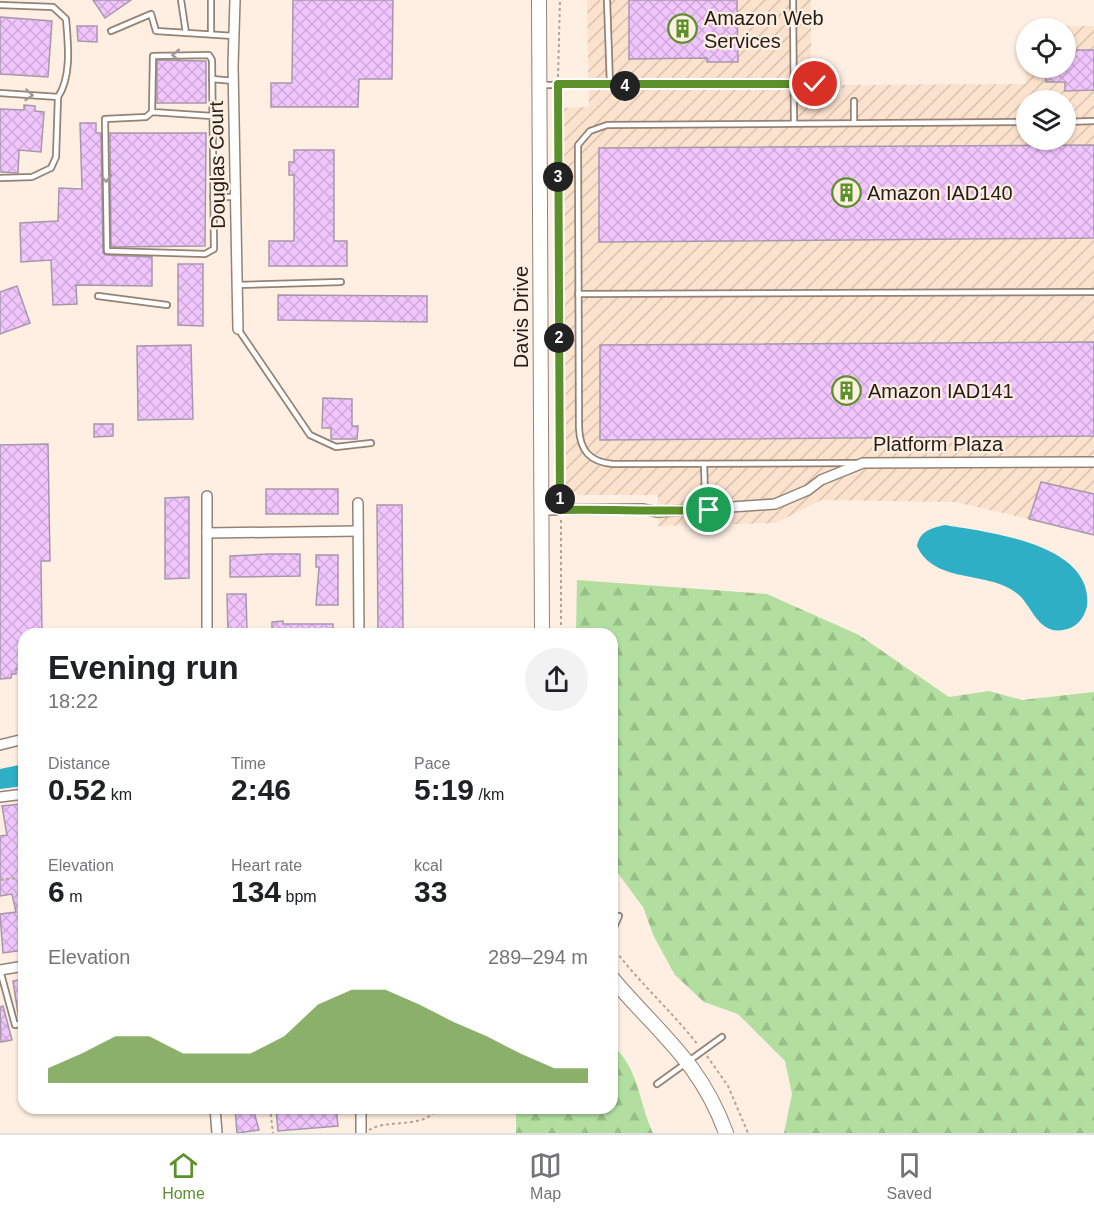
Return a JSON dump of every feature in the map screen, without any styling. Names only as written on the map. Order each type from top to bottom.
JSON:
[{"type":"street","name":"Douglas Court","points":[[235,0],[238,329]]},
{"type":"street","name":"Davis Drive","points":[[540,0],[542,628]]},
{"type":"street","name":"Platform Plaza","points":[[541,510],[642,509],[658,512],[761,507],[789,499],[821,480],[863,463],[1094,462]]},
{"type":"street","points":[[207,496],[207,628]]},
{"type":"street","points":[[358,503],[358,628]]},
{"type":"street","points":[[207,532],[358,531]]},
{"type":"street","points":[[0,745],[18,740]]},
{"type":"street","points":[[0,797],[18,795]]},
{"type":"street","points":[[0,970],[18,967]]},
{"type":"street","points":[[618,985],[688,1062],[712,1100],[726,1133]]},
{"type":"street","points":[[215,1114],[217,1133]]},
{"type":"street","points":[[361,1114],[361,1132]]},
{"type":"lane","points":[[181,0],[186,33]]},
{"type":"lane","points":[[211,34],[212,0]]},
{"type":"lane","points":[[607,0],[610,85]]},
{"type":"lane","points":[[793,0],[794,123]]},
{"type":"lane","points":[[0,5],[53,7],[66,19],[69,51],[63,89],[58,97],[56,157],[51,168],[32,177],[0,178]]},
{"type":"lane","points":[[111,31],[151,14],[156,31],[234,36]]},
{"type":"lane","points":[[152,112],[153,56],[209,55],[213,60],[214,249],[205,254],[107,251],[105,119],[146,117],[152,112],[212,116]]},
{"type":"lane","points":[[212,79],[234,81]]},
{"type":"lane","points":[[540,85],[815,84]]},
{"type":"lane","points":[[0,93],[58,97]]},
{"type":"lane","points":[[854,101],[854,123]]},
{"type":"lane","points":[[863,463],[602,463],[587,455],[579,439],[578,145],[590,132],[607,125],[1016,122]]},
{"type":"lane","points":[[1076,122],[1094,122]]},
{"type":"lane","points":[[213,197],[236,197]]},
{"type":"lane","points":[[237,285],[341,282]]},
{"type":"lane","points":[[578,294],[1094,291]]},
{"type":"lane","points":[[98,296],[167,305]]},
{"type":"lane","points":[[238,329],[255,358],[310,435],[336,447],[371,443]]},
{"type":"lane","points":[[704,464],[705,495]]},
{"type":"lane","points":[[0,970],[15,1025],[18,1024]]},
{"type":"lane","points":[[657,1084],[722,1037]]},
{"type":"path","points":[[560,0],[558,84],[561,628]]},
{"type":"path","points":[[0,880],[18,878]]},
{"type":"path","points":[[618,954],[642,984],[683,1025],[703,1050],[728,1086],[748,1133]]},
{"type":"path","points":[[271,1114],[273,1133]]},
{"type":"path","points":[[361,1132],[372,1130],[381,1124],[424,1120],[431,1114]]},
{"type":"shaded area","points":[[587,0],[811,0],[811,76],[819,78],[816,97],[842,95],[842,85],[1026,84],[1026,78],[1076,78],[1076,26],[1094,26],[1094,534],[955,502],[821,500],[776,523],[658,526],[658,495],[578,495],[566,485],[561,108],[589,107]]},
{"type":"green space","points":[[577,580],[767,594],[859,635],[949,697],[989,691],[1022,700],[1094,692],[1094,1133],[784,1133],[792,1094],[785,1061],[738,1014],[704,1002],[675,975],[654,937],[643,907],[618,873],[618,628],[576,628]]},
{"type":"green space","points":[[618,1051],[633,1075],[653,1133],[516,1133],[516,1114],[618,1114]]},
{"type":"water","points":[[945,525],[1009,537],[1034,544],[1056,555],[1073,568],[1085,585],[1087,606],[1082,619],[1068,629],[1048,628],[1037,619],[1020,596],[1008,588],[995,582],[950,572],[925,559],[917,546],[918,541],[927,531]]},
{"type":"water","points":[[18,765],[18,787],[0,789],[0,769]]},
{"type":"building","points":[[93,0],[131,0],[105,18]]},
{"type":"building","points":[[293,0],[393,0],[392,79],[359,79],[358,107],[271,107],[271,83],[292,83]]},
{"type":"building","name":"Amazon Web Services","points":[[629,0],[737,0],[738,62],[707,62],[707,58],[629,59]]},
{"type":"building","points":[[0,17],[52,21],[48,77],[0,74]]},
{"type":"building","points":[[77,26],[97,26],[97,42],[78,41]]},
{"type":"building","points":[[1076,50],[1094,50],[1094,90],[1065,90],[1065,82],[1046,82],[1046,78],[1076,78]]},
{"type":"building","points":[[157,60],[206,61],[206,103],[157,103]]},
{"type":"building","points":[[24,105],[35,106],[35,111],[44,112],[41,152],[19,150],[18,173],[0,172],[0,109],[24,110]]},
{"type":"building","points":[[80,123],[96,123],[96,133],[101,133],[103,253],[152,257],[152,286],[76,285],[77,304],[53,305],[51,260],[21,262],[20,223],[58,221],[59,188],[82,189]]},
{"type":"building","points":[[110,133],[206,133],[205,246],[111,247]]},
{"type":"building","name":"Amazon IAD140","points":[[1016,145],[1016,150],[1076,150],[1076,145],[1094,145],[1094,238],[599,242],[599,148]]},
{"type":"building","points":[[294,150],[334,150],[334,241],[347,241],[347,266],[269,266],[269,241],[294,241],[294,175],[289,175],[289,162],[294,162]]},
{"type":"building","points":[[178,264],[203,264],[203,326],[178,325]]},
{"type":"building","points":[[17,286],[30,323],[0,334],[0,292]]},
{"type":"building","points":[[278,295],[427,296],[427,322],[278,320]]},
{"type":"building","name":"Amazon IAD141","points":[[1094,342],[1094,436],[600,440],[600,345]]},
{"type":"building","points":[[191,345],[193,419],[138,420],[137,346]]},
{"type":"building","points":[[323,398],[352,399],[352,426],[358,426],[357,439],[331,439],[331,428],[322,428]]},
{"type":"building","points":[[94,424],[113,424],[113,436],[94,437]]},
{"type":"building","points":[[48,444],[50,561],[41,561],[42,628],[18,628],[18,669],[11,678],[0,679],[0,445]]},
{"type":"building","points":[[1041,482],[1094,494],[1094,535],[1029,519]]},
{"type":"building","points":[[266,489],[338,489],[338,514],[266,514]]},
{"type":"building","points":[[189,497],[189,578],[165,579],[165,498]]},
{"type":"building","points":[[377,505],[402,505],[403,628],[378,628]]},
{"type":"building","points":[[300,554],[300,576],[230,577],[230,556]]},
{"type":"building","points":[[316,555],[338,555],[338,605],[316,605],[319,567],[316,567]]},
{"type":"building","points":[[227,594],[246,594],[247,628],[228,628]]},
{"type":"building","points":[[272,622],[333,624],[333,628],[272,628]]},
{"type":"building","points":[[18,804],[18,951],[3,953],[0,914],[16,912],[12,894],[0,896],[0,836],[7,835],[2,806]]},
{"type":"building","points":[[18,980],[18,1014],[13,981]]},
{"type":"building","points":[[3,1006],[12,1040],[1,1042],[0,1007]]},
{"type":"building","points":[[235,1114],[255,1114],[259,1130],[237,1133]]},
{"type":"building","points":[[276,1114],[337,1114],[338,1126],[278,1131]]},
{"type":"place","name":"Amazon Web Services","points":[[683,29]]},
{"type":"place","name":"Amazon IAD140","points":[[846,193]]},
{"type":"place","name":"Amazon IAD141","points":[[847,391]]},
{"type":"route","points":[[709,510],[658,512],[642,509],[560,510],[558,84],[629,86],[815,84]]}]
